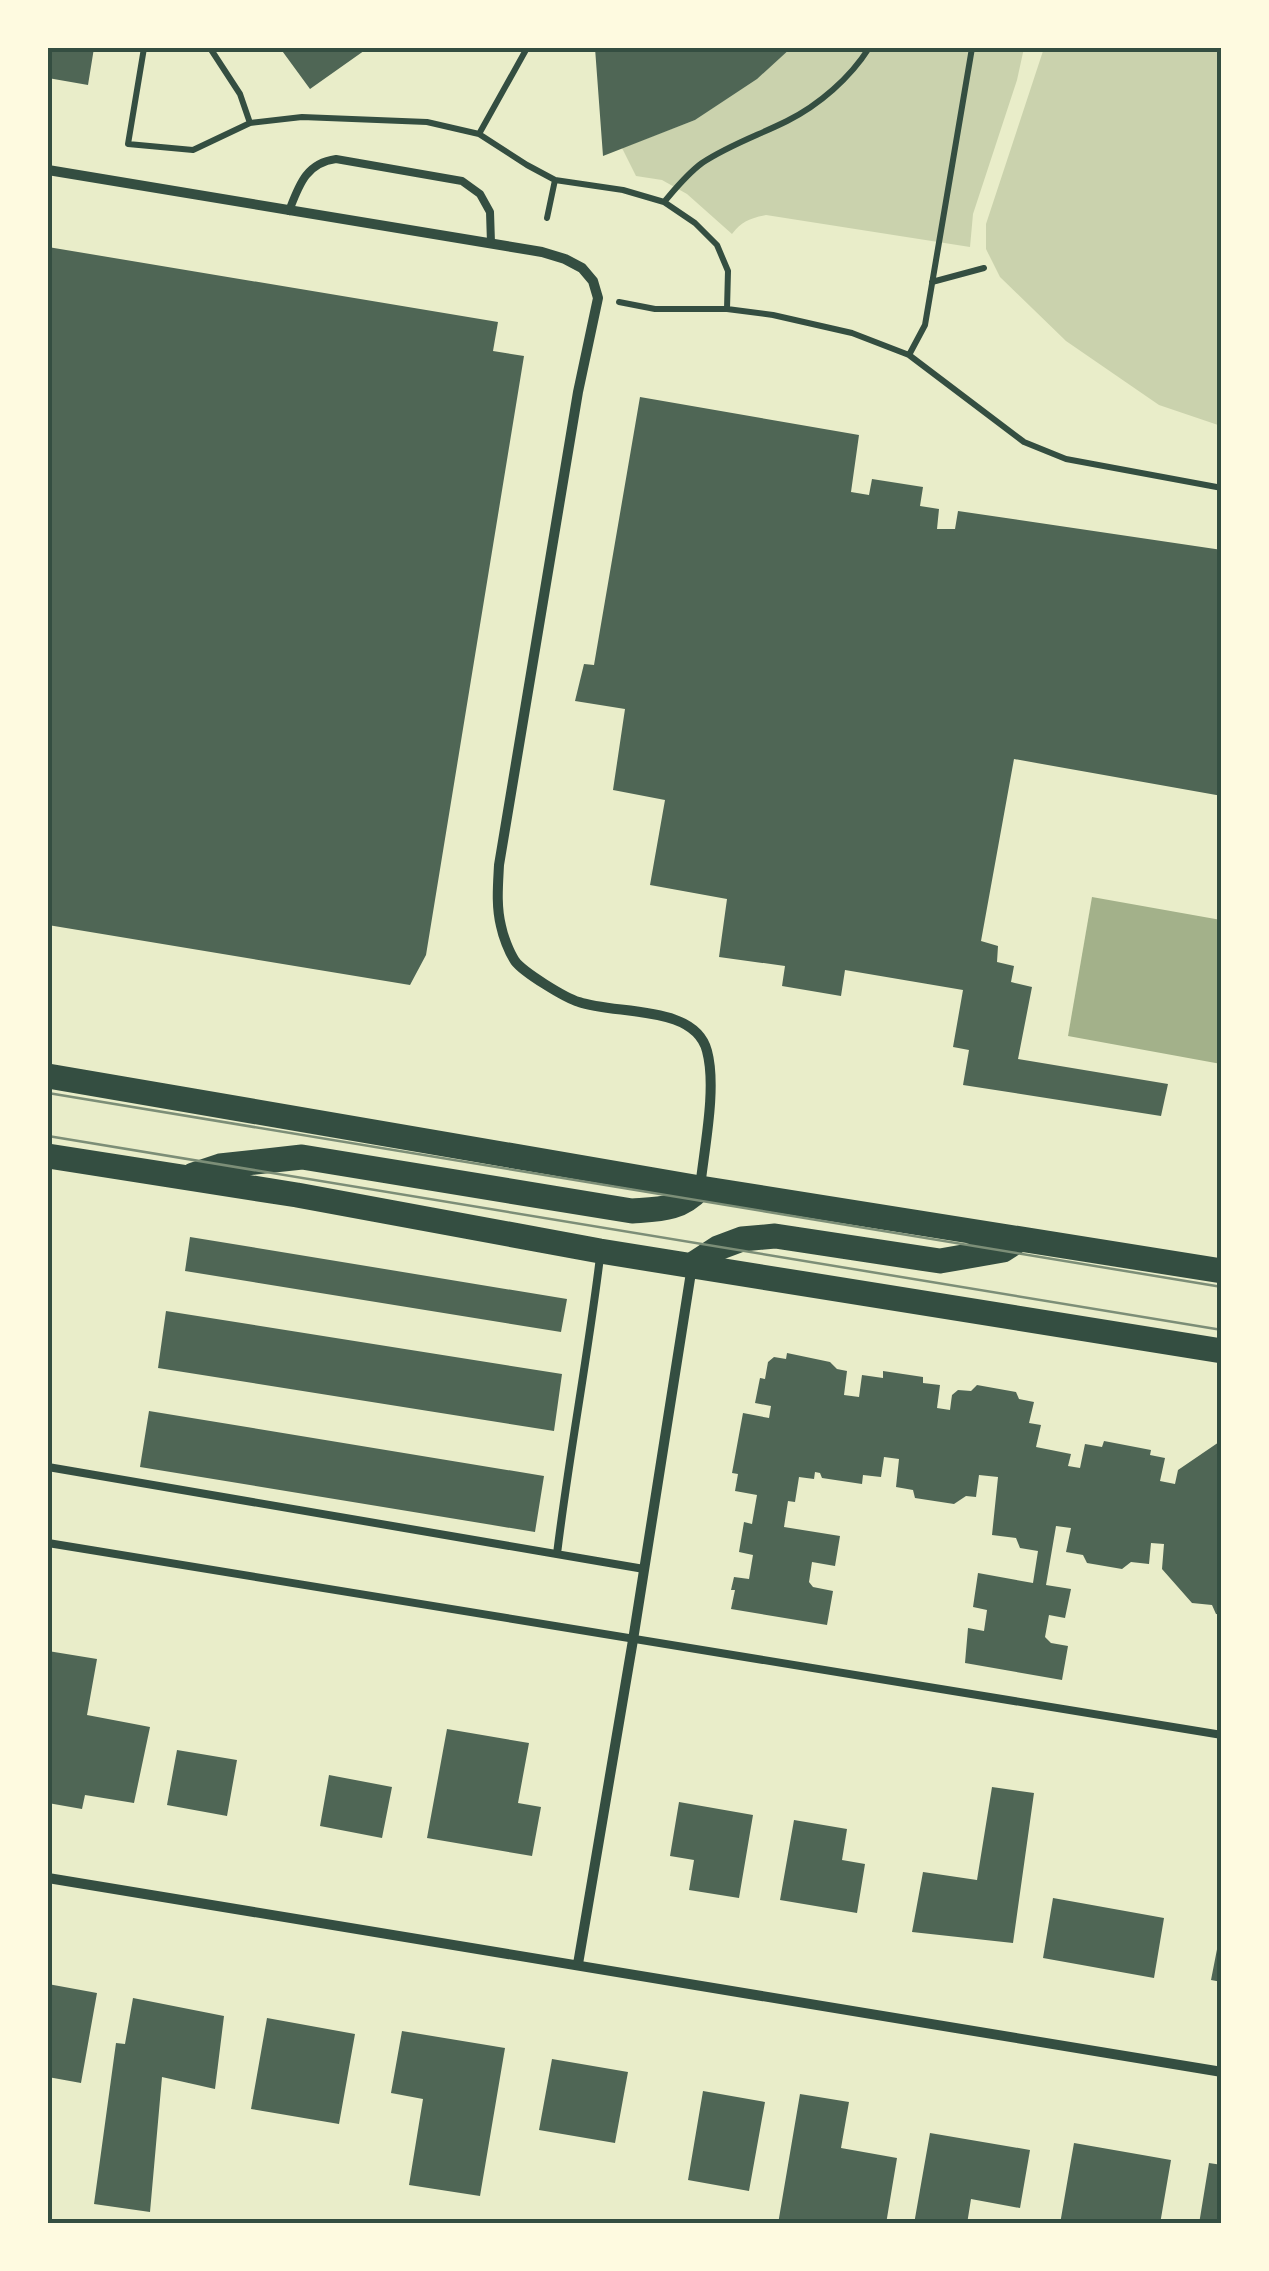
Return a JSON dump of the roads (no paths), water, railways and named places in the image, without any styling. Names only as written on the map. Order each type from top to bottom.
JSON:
[{"type":"main road","points":[[48,1076],[700,1188],[1222,1272]]},
{"type":"main road","points":[[48,1156],[600,1251],[1222,1351]]},
{"type":"main road","points":[[187,1178],[220,1166],[302,1157],[632,1211],[666,1209],[690,1199],[700,1188]]},
{"type":"main road","points":[[692,1265],[718,1248],[742,1239],[794,1238],[940,1260],[1003,1250],[1020,1238]]},
{"type":"street","points":[[48,170],[542,252],[582,268],[592,282],[598,298],[578,392],[499,865],[501,928],[516,962],[554,989],[579,1002],[671,1017],[690,1026],[707,1048],[710,1082],[700,1188]]},
{"type":"street","points":[[578,1964],[692,1265]]},
{"type":"street","points":[[48,1878],[1222,2072]]},
{"type":"lane","points":[[289,210],[310,168],[336,158],[462,182],[480,194],[490,212],[491,244]]},
{"type":"lane","points":[[556,1554],[600,1251]]},
{"type":"lane","points":[[48,1466],[644,1569]]},
{"type":"lane","points":[[48,1543],[1222,1735]]},
{"type":"tram line","points":[[48,1093],[1222,1287]]},
{"type":"tram line","points":[[48,1136],[1222,1330]]}]
